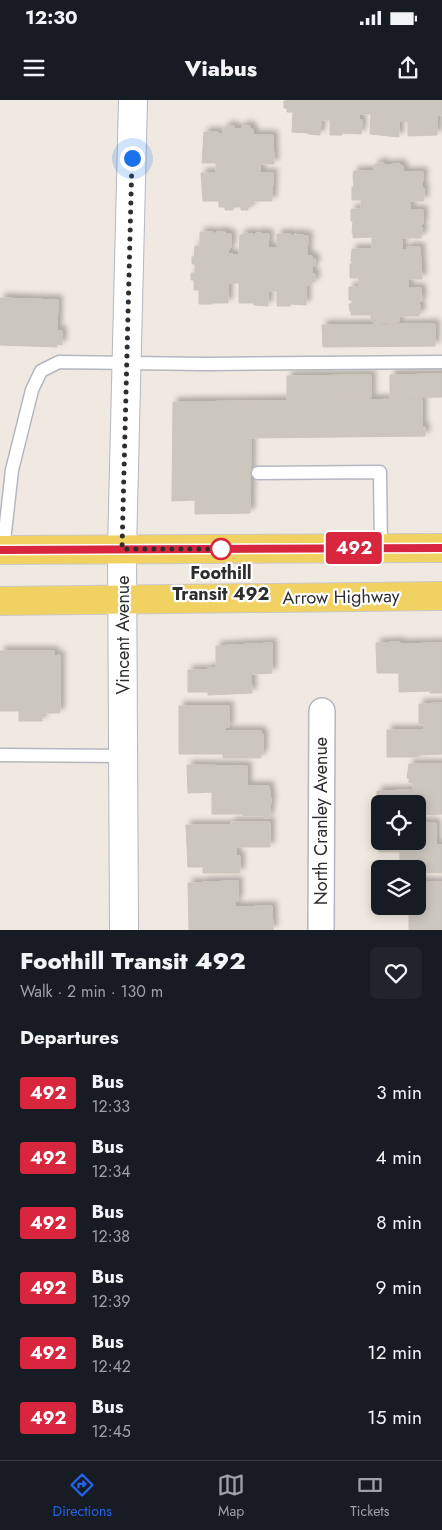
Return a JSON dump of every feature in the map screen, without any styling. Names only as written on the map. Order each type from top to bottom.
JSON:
[{"type":"main road","points":[[2,550],[442,548]]},
{"type":"main road","name":"Arrow Highway","points":[[0,601],[442,596]]},
{"type":"street","name":"Vincent Avenue","points":[[124,930],[122,549],[133,100]]},
{"type":"street","name":"North Cranley Avenue","points":[[321,930],[322,711]]},
{"type":"lane","points":[[2,550],[12,470],[32,390],[41,371],[59,362],[214,364],[442,362]]},
{"type":"lane","points":[[258,473],[380,472],[381,548]]},
{"type":"lane","points":[[0,755],[124,756]]},
{"type":"building","points":[[442,100],[442,115],[437,115],[437,135],[408,136],[408,122],[399,121],[399,137],[370,134],[371,114],[359,114],[359,120],[362,120],[361,134],[342,133],[342,135],[330,135],[330,120],[321,120],[320,135],[308,134],[292,132],[293,112],[287,112],[287,108],[284,108],[284,101]]},
{"type":"building","points":[[226,126],[242,129],[242,126],[250,126],[250,129],[253,129],[253,135],[273,135],[274,164],[260,164],[260,173],[273,173],[272,201],[251,201],[251,207],[248,207],[248,210],[241,210],[241,207],[233,207],[233,210],[225,210],[225,207],[219,207],[219,201],[203,201],[201,173],[216,173],[216,163],[202,163],[204,132],[223,134],[223,129],[226,129]]},
{"type":"building","points":[[377,163],[384,163],[384,165],[400,164],[400,166],[403,166],[403,172],[423,172],[422,188],[424,188],[424,201],[410,201],[410,210],[423,210],[423,224],[421,224],[423,234],[421,234],[421,238],[402,238],[402,250],[407,250],[407,247],[420,247],[422,279],[408,279],[408,288],[421,288],[422,301],[419,301],[421,313],[419,313],[419,316],[399,316],[399,322],[396,322],[396,324],[381,322],[381,324],[374,324],[374,321],[371,321],[371,315],[351,315],[349,304],[352,304],[352,300],[349,300],[349,287],[359,287],[359,278],[350,278],[352,249],[372,249],[372,237],[353,238],[351,209],[361,209],[361,200],[352,200],[353,175],[354,171],[374,171],[374,165],[377,165]]},
{"type":"building","points":[[200,232],[213,232],[213,234],[216,234],[216,232],[225,232],[225,234],[231,234],[231,248],[229,248],[228,254],[239,255],[240,235],[244,235],[244,233],[253,235],[256,235],[256,233],[269,234],[268,248],[277,248],[277,234],[308,236],[307,256],[312,256],[312,259],[315,259],[315,266],[312,266],[312,274],[315,274],[315,282],[312,281],[312,285],[306,285],[306,305],[290,304],[290,306],[277,306],[277,291],[268,291],[268,306],[254,305],[254,303],[239,303],[239,283],[228,283],[228,303],[199,304],[199,290],[194,290],[194,280],[191,280],[191,273],[195,273],[195,264],[192,264],[192,257],[194,257],[195,246],[200,246]]},
{"type":"building","points":[[0,298],[58,300],[57,331],[62,331],[62,345],[57,344],[57,347],[0,345]]},
{"type":"building","points":[[435,324],[435,346],[323,347],[322,325]]},
{"type":"building","points":[[442,374],[442,397],[390,398],[390,375]]},
{"type":"building","points":[[371,375],[371,398],[287,400],[287,376]]},
{"type":"building","points":[[422,399],[422,427],[425,427],[425,436],[251,438],[250,513],[195,514],[195,500],[172,501],[173,402]]},
{"type":"building","points":[[400,642],[400,644],[442,643],[442,693],[430,693],[430,691],[399,692],[399,673],[377,673],[376,643]]},
{"type":"building","points":[[272,643],[272,673],[251,674],[252,693],[208,695],[208,692],[188,692],[188,670],[216,668],[216,646]]},
{"type":"building","points":[[0,651],[54,651],[54,656],[60,655],[60,713],[42,713],[42,721],[19,721],[19,711],[0,711]]},
{"type":"building","points":[[442,703],[442,754],[419,755],[419,757],[387,757],[387,730],[424,730],[424,724],[419,724],[419,704]]},
{"type":"building","points":[[179,706],[229,706],[229,727],[225,727],[225,731],[261,731],[261,734],[263,734],[263,754],[261,754],[261,758],[223,758],[223,754],[179,754]]},
{"type":"building","points":[[409,764],[442,764],[442,814],[426,815],[426,795],[377,795],[377,791],[413,790],[413,783],[409,783],[409,778],[407,778]]},
{"type":"building","points":[[187,765],[247,766],[247,786],[269,786],[271,800],[269,818],[264,818],[264,816],[243,816],[243,814],[212,814],[212,792],[188,793]]},
{"type":"building","points":[[231,822],[270,822],[270,847],[236,847],[236,856],[240,856],[240,873],[203,873],[203,867],[188,867],[186,825],[231,825]]},
{"type":"building","points":[[426,823],[436,823],[436,845],[442,845],[442,873],[426,872],[426,860],[400,860],[400,852],[379,852],[379,850],[426,850]]},
{"type":"building","points":[[238,881],[238,901],[235,901],[235,907],[272,906],[273,930],[189,930],[188,883]]},
{"type":"building","points":[[426,882],[442,882],[442,930],[409,930],[409,915],[426,915]]},
{"type":"bus line","name":"492","points":[[0,550],[442,548]]},
{"type":"place","name":"Foothill Transit 492","points":[[221,549]]},
{"type":"route","points":[[132,158],[122,549],[221,549]]}]
